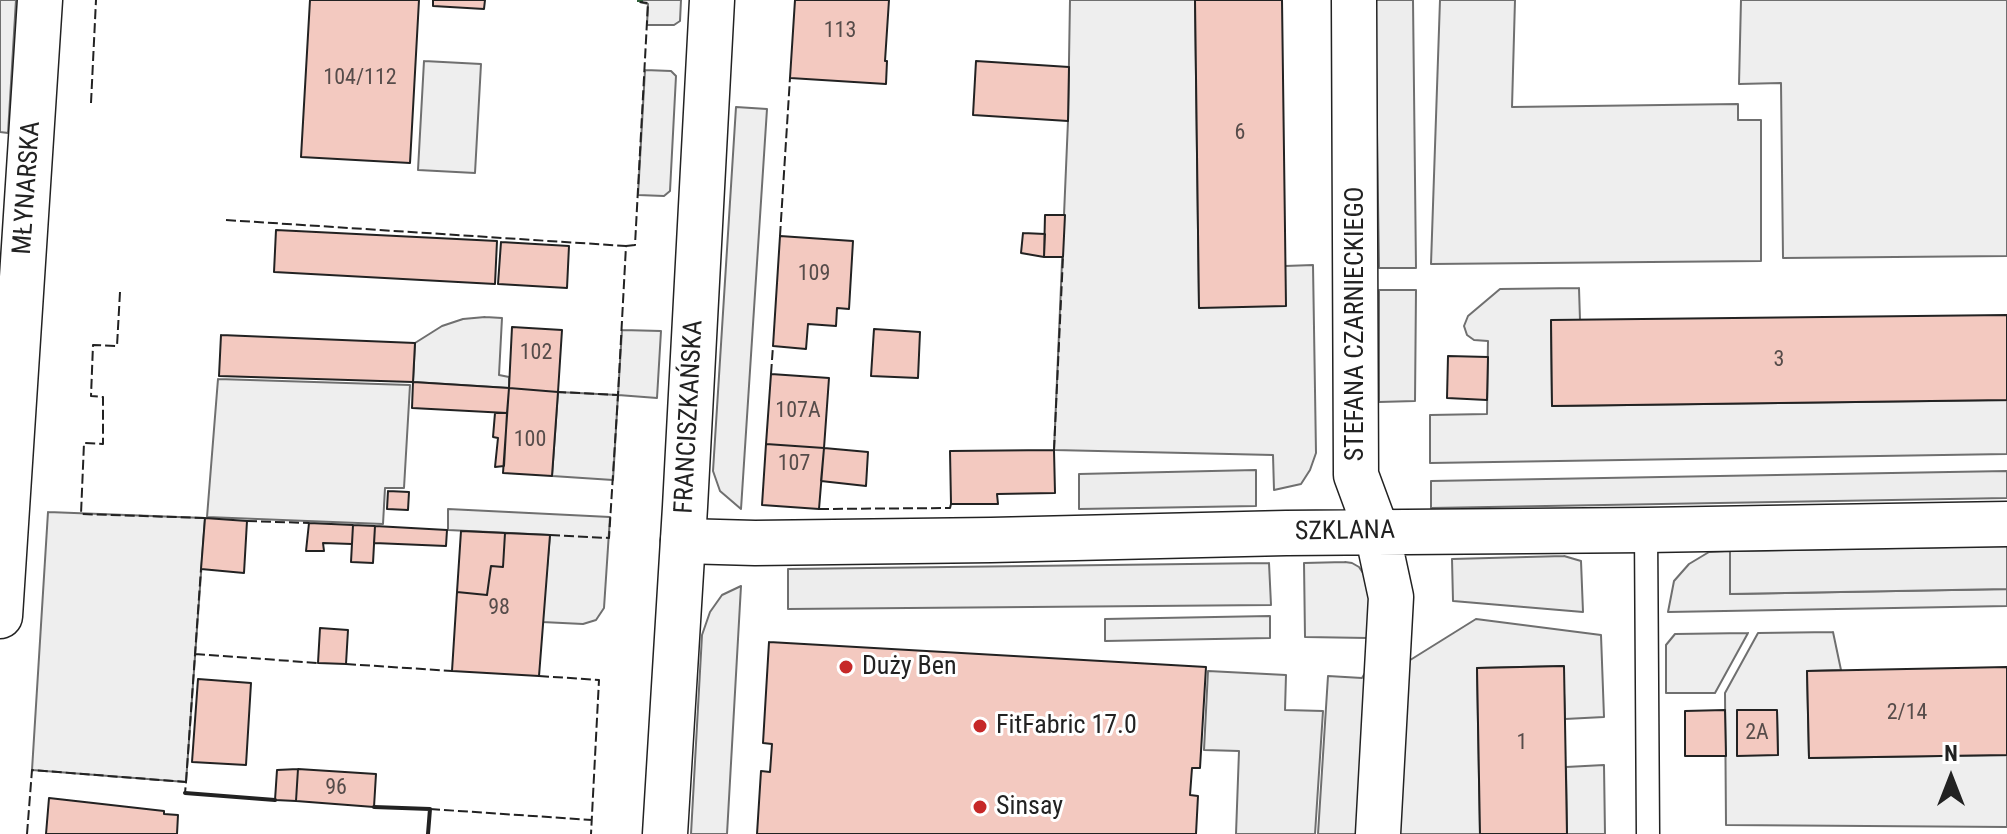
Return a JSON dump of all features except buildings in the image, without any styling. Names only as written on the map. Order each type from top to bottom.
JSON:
[{"type":"street","name":"MŁYNARSKA","points":[[0,616],[40,0]]},
{"type":"street","name":"FRANCISZKAŃSKA","points":[[665,834],[712,0]]},
{"type":"street","name":"STEFANA CZARNIECKIEGO","points":[[1354,0],[1356,475],[1377,532],[1391,597],[1378,834]]},
{"type":"street","name":"SZKLANA","points":[[683,541],[912,541],[2007,524]]},
{"type":"lane","points":[[1646,530],[1648,834]]},
{"type":"shaded area","points":[[0,0],[16,0],[8,133],[0,132]]},
{"type":"shaded area","points":[[640,0],[681,0],[680,21],[674,25],[647,25],[648,4]]},
{"type":"shaded area","points":[[1070,0],[1195,0],[1199,307],[1285,266],[1313,265],[1316,453],[1301,484],[1274,490],[1273,455],[1054,450]]},
{"type":"shaded area","points":[[1375,0],[1413,0],[1416,268],[1379,268]]},
{"type":"shaded area","points":[[1440,0],[1515,0],[1512,107],[1738,104],[1738,120],[1761,120],[1761,261],[1431,264]]},
{"type":"shaded area","points":[[1741,0],[2007,0],[2007,256],[1783,258],[1781,83],[1739,84]]},
{"type":"shaded area","points":[[424,61],[481,64],[475,173],[418,170]]},
{"type":"shaded area","points":[[645,70],[671,71],[676,76],[670,191],[664,196],[638,195]]},
{"type":"shaded area","points":[[736,107],[767,109],[741,509],[720,491],[713,471]]},
{"type":"shaded area","points":[[1579,288],[1580,320],[1551,321],[1552,406],[2007,400],[2007,454],[1430,463],[1430,415],[1487,414],[1488,341],[1474,340],[1467,335],[1464,326],[1468,316],[1500,289]]},
{"type":"shaded area","points":[[1379,290],[1416,290],[1415,401],[1379,402]]},
{"type":"shaded area","points":[[502,318],[499,375],[509,377],[509,388],[413,382],[415,343],[442,326],[463,319]]},
{"type":"shaded area","points":[[622,330],[661,331],[657,398],[618,395]]},
{"type":"shaded area","points":[[218,379],[410,385],[404,488],[385,488],[383,524],[207,517]]},
{"type":"shaded area","points":[[558,392],[618,395],[613,480],[552,476]]},
{"type":"shaded area","points":[[1256,470],[1256,506],[1079,509],[1079,474]]},
{"type":"shaded area","points":[[2007,471],[2007,498],[1431,508],[1431,481]]},
{"type":"shaded area","points":[[448,509],[610,517],[604,608],[596,620],[583,624],[542,622],[550,535],[448,530]]},
{"type":"shaded area","points":[[48,512],[205,518],[186,782],[32,770]]},
{"type":"shaded area","points":[[2007,546],[2007,589],[1730,594],[1730,551]]},
{"type":"shaded area","points":[[1730,551],[1730,594],[2007,589],[2007,606],[1668,612],[1674,581],[1689,564],[1709,552]]},
{"type":"shaded area","points":[[1564,556],[1581,561],[1583,612],[1453,601],[1452,559]]},
{"type":"shaded area","points":[[1345,562],[1359,567],[1371,585],[1368,638],[1305,637],[1304,563]]},
{"type":"shaded area","points":[[1269,563],[1271,605],[788,609],[788,569]]},
{"type":"shaded area","points":[[741,586],[727,834],[691,834],[702,635],[710,612],[722,595]]},
{"type":"shaded area","points":[[1270,616],[1270,638],[1105,641],[1105,619]]},
{"type":"shaded area","points":[[1476,619],[1601,635],[1604,717],[1565,719],[1563,666],[1477,668],[1480,834],[1399,834],[1407,662]]},
{"type":"shaded area","points":[[1833,632],[1841,670],[1807,671],[1809,758],[2007,755],[2007,827],[1726,825],[1725,693],[1758,633]],"holes":[[[1737,711],[1777,711],[1778,755],[1737,755]]]},
{"type":"shaded area","points":[[1748,633],[1715,693],[1666,693],[1666,645],[1675,634]]},
{"type":"shaded area","points":[[1368,668],[1358,834],[1318,834],[1328,676],[1362,678]]},
{"type":"shaded area","points":[[1208,671],[1286,675],[1285,710],[1323,711],[1315,834],[1236,834],[1239,751],[1204,750]]},
{"type":"shaded area","points":[[1604,765],[1605,834],[1567,834],[1566,767]]},
{"type":"fence","points":[[91,103],[96,0]]},
{"type":"fence","points":[[626,246],[635,245],[648,3],[640,2]]},
{"type":"fence","points":[[780,236],[790,78]]},
{"type":"fence","points":[[226,220],[626,246],[618,395],[558,392]]},
{"type":"fence","points":[[1054,450],[1063,257]]},
{"type":"fence","points":[[120,292],[117,346],[93,345],[91,396],[103,397],[103,444],[84,443],[81,514],[205,518]]},
{"type":"fence","points":[[771,374],[773,346]]},
{"type":"fence","points":[[550,535],[609,538],[618,395]]},
{"type":"fence","points":[[819,509],[950,508],[951,504]]},
{"type":"fence","points":[[247,521],[309,523]]},
{"type":"fence","points":[[186,782],[201,569]]},
{"type":"fence","points":[[195,654],[318,663]]},
{"type":"fence","points":[[346,664],[452,671]]},
{"type":"fence","points":[[539,676],[599,680],[591,834]]},
{"type":"fence","points":[[27,834],[32,770],[186,782],[185,793]]},
{"type":"fence","points":[[430,809],[592,820]]},
{"type":"wall","points":[[185,793],[275,800]]},
{"type":"wall","points":[[374,807],[430,809],[428,834]]},
{"type":"place","name":"Duży Ben","points":[[846,667]]},
{"type":"place","name":"FitFabric 17.0","points":[[980,726]]},
{"type":"place","name":"Sinsay","points":[[980,807]]}]
